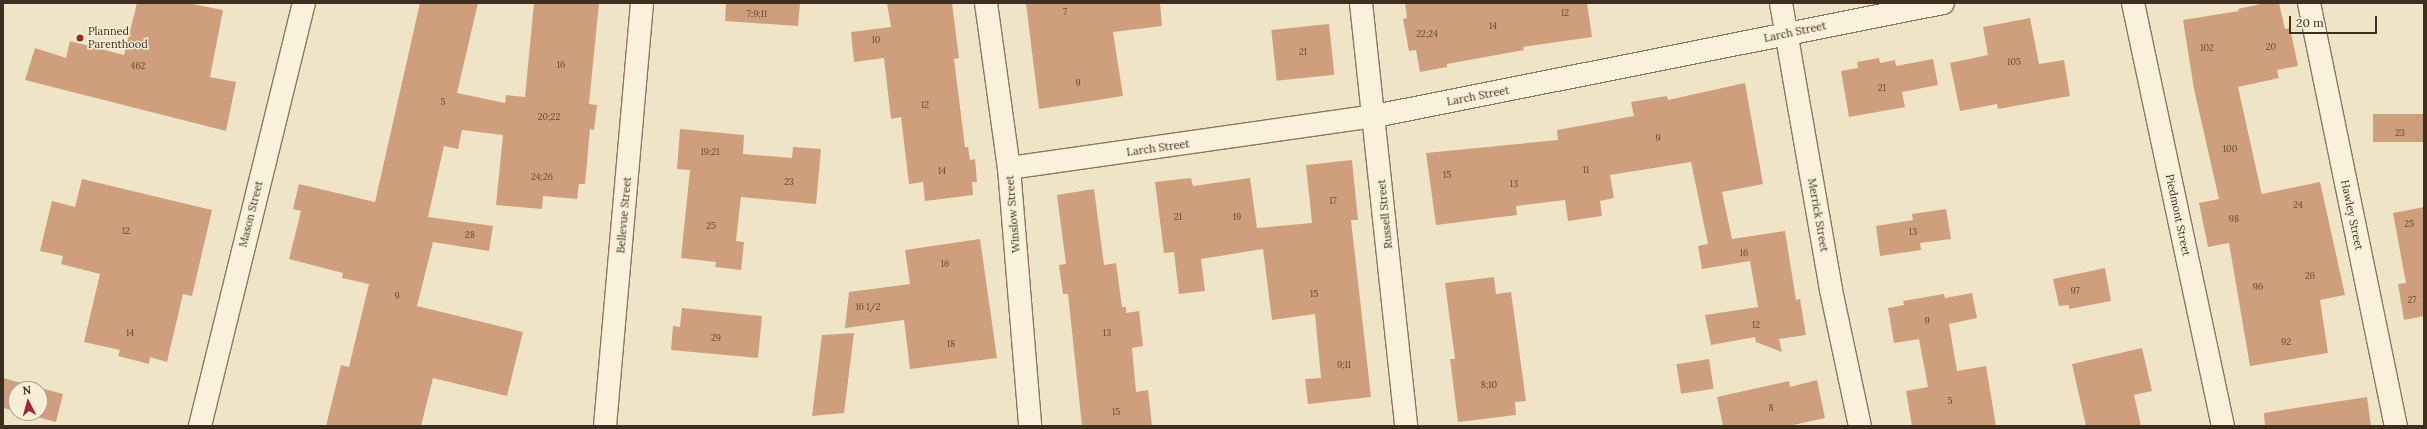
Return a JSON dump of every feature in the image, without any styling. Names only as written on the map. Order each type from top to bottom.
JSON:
[{"type":"street","name":"Mason Street","points":[[200,426],[304,3]]},
{"type":"street","name":"Bellevue Street","points":[[605,426],[642,3]]},
{"type":"street","name":"Winslow Street","points":[[986,3],[1009,168],[1030,426]]},
{"type":"street","name":"Russell Street","points":[[1361,3],[1375,116],[1406,426]]},
{"type":"street","name":"Merrick Street","points":[[1781,3],[1831,290],[1860,426]]},
{"type":"street","name":"Larch Street","points":[[1009,168],[1375,116],[1943,3]]},
{"type":"street","name":"Piedmont Street","points":[[2133,3],[2224,426]]},
{"type":"street","name":"Hawley Street","points":[[2309,3],[2396,426]]},
{"type":"building","points":[[137,3],[187,3],[223,10],[210,77],[236,82],[226,131],[25,80],[35,48],[66,58],[70,41],[124,55]]},
{"type":"building","points":[[420,3],[478,3],[457,93],[505,103],[506,95],[525,97],[534,3],[599,3],[589,104],[597,105],[594,130],[590,129],[585,184],[579,184],[577,199],[543,196],[542,209],[496,205],[503,135],[462,130],[458,149],[444,146],[428,217],[493,226],[489,251],[433,242],[417,306],[523,332],[507,396],[433,378],[421,426],[326,426],[341,365],[349,367],[369,284],[342,278],[343,273],[289,259],[301,211],[293,209],[299,184],[375,202]]},
{"type":"building","points":[[726,3],[800,3],[798,26],[725,21]]},
{"type":"building","points":[[887,3],[952,3],[959,58],[954,59],[965,147],[968,147],[970,160],[975,159],[977,182],[972,182],[973,195],[925,201],[923,182],[909,184],[901,117],[891,119],[884,58],[854,62],[851,32],[891,27]]},
{"type":"building","points":[[1026,3],[1160,3],[1162,26],[1113,32],[1123,96],[1039,109]]},
{"type":"building","points":[[1405,3],[1587,3],[1592,37],[1523,47],[1524,50],[1447,64],[1447,67],[1420,72],[1416,50],[1409,51],[1403,19],[1407,18]]},
{"type":"building","points":[[2265,3],[2279,3],[2285,29],[2290,28],[2298,66],[2277,70],[2279,78],[2238,87],[2261,191],[2262,194],[2320,182],[2345,295],[2320,300],[2328,353],[2250,366],[2229,243],[2208,247],[2199,203],[2219,199],[2194,89],[2183,20],[2239,11],[2238,9]]},
{"type":"building","points":[[2030,18],[2039,64],[2064,60],[2070,96],[1998,109],[1997,104],[1960,111],[1950,63],[1988,55],[1983,27]]},
{"type":"building","points":[[1329,24],[1334,75],[1277,81],[1271,30]]},
{"type":"building","points":[[1879,58],[1880,63],[1895,60],[1896,66],[1933,59],[1938,85],[1902,92],[1905,107],[1849,117],[1841,71],[1858,68],[1857,62]]},
{"type":"building","points":[[1745,83],[1763,184],[1722,192],[1732,239],[1785,231],[1796,300],[1800,299],[1806,335],[1779,339],[1782,352],[1756,342],[1755,337],[1711,345],[1705,315],[1758,307],[1750,261],[1702,269],[1698,246],[1708,244],[1691,162],[1610,175],[1614,198],[1600,201],[1602,216],[1568,221],[1565,200],[1516,206],[1517,215],[1436,225],[1426,153],[1558,140],[1557,130],[1634,116],[1631,102],[1667,96],[1668,100]]},
{"type":"building","points":[[2373,114],[2424,114],[2424,142],[2373,142]]},
{"type":"building","points":[[680,129],[744,135],[743,154],[792,158],[793,147],[821,149],[816,204],[741,197],[736,241],[744,242],[741,270],[715,267],[716,262],[681,258],[690,170],[677,169]]},
{"type":"building","points":[[1352,160],[1358,220],[1351,220],[1371,397],[1308,404],[1305,379],[1321,378],[1315,314],[1272,320],[1263,249],[1201,259],[1205,291],[1179,294],[1174,252],[1164,253],[1155,182],[1191,178],[1193,186],[1250,178],[1257,228],[1312,223],[1306,165]]},
{"type":"building","points":[[82,179],[212,210],[192,296],[183,294],[167,362],[150,357],[149,364],[118,356],[120,350],[84,342],[100,274],[61,264],[63,256],[40,251],[52,201],[75,207]]},
{"type":"building","points":[[1094,189],[1104,265],[1116,263],[1122,307],[1126,307],[1126,313],[1139,311],[1143,346],[1132,348],[1136,392],[1148,390],[1152,426],[1082,426],[1068,294],[1063,294],[1059,265],[1066,264],[1057,195]]},
{"type":"building","points":[[2424,207],[2424,316],[2404,320],[2398,284],[2406,283],[2393,213]]},
{"type":"building","points":[[1946,209],[1951,239],[1920,243],[1921,250],[1880,256],[1876,226],[1913,220],[1912,214]]},
{"type":"building","points":[[980,239],[997,358],[910,369],[904,320],[845,328],[849,292],[910,284],[905,250]]},
{"type":"building","points":[[2105,268],[2111,301],[2069,309],[2069,305],[2059,306],[2053,279]]},
{"type":"building","points":[[1494,277],[1496,294],[1511,292],[1526,401],[1515,402],[1516,415],[1458,422],[1450,359],[1455,359],[1445,283]]},
{"type":"building","points":[[1972,293],[1977,318],[1949,324],[1957,371],[1986,366],[1996,426],[1912,426],[1906,391],[1928,387],[1919,339],[1894,343],[1888,308],[1904,305],[1903,301],[1944,294],[1945,298]]},
{"type":"building","points":[[682,308],[762,316],[758,358],[671,350],[673,326],[680,327]]},
{"type":"building","points":[[854,333],[844,413],[812,416],[822,335]]},
{"type":"building","points":[[2142,348],[2152,391],[2134,395],[2141,426],[2086,426],[2072,364]]},
{"type":"building","points":[[1709,359],[1714,389],[1681,394],[1676,364]]},
{"type":"building","points":[[3,378],[14,381],[8,381],[8,409],[3,408]]},
{"type":"building","points":[[1817,380],[1825,418],[1789,426],[1723,426],[1717,397],[1789,381],[1790,387]]},
{"type":"building","points":[[48,390],[63,394],[56,422],[48,420]]},
{"type":"building","points":[[2367,397],[2371,426],[2265,426],[2264,413]]},
{"type":"place","name":"Planned Parenthood","points":[[80,38]]}]
